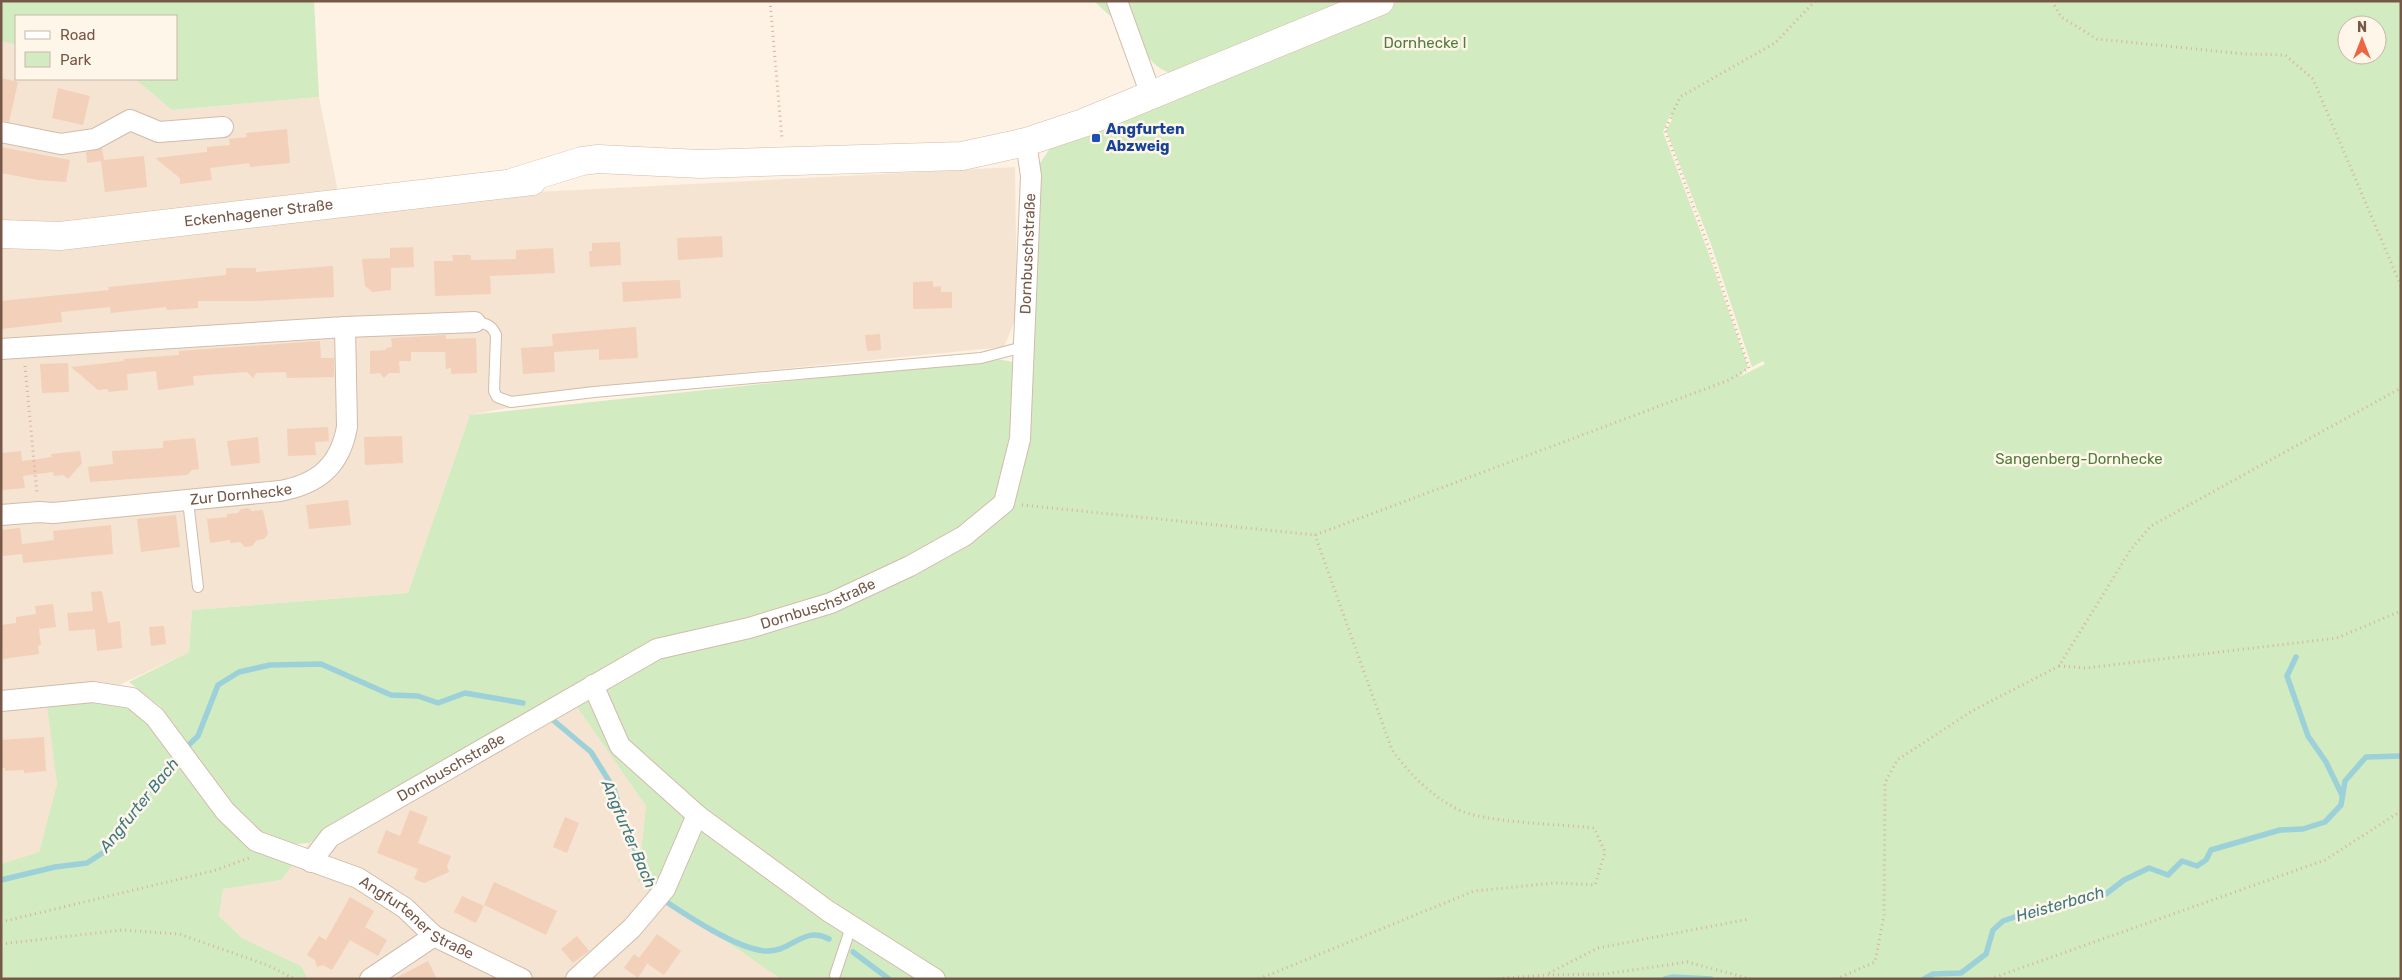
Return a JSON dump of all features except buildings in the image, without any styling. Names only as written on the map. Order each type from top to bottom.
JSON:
[{"type":"main road","name":"Eckenhagener Straße","points":[[1,234],[60,236],[364,201],[514,182],[582,161],[598,159],[700,164],[962,156],[1026,142],[1083,123],[1380,1]]},
{"type":"street","points":[[1117,1],[1151,95]]},
{"type":"street","points":[[1,132],[61,144],[95,139],[130,120],[159,132],[223,127]]},
{"type":"street","name":"Dornbuschstraße","points":[[311,862],[330,837],[657,648],[750,628],[832,603],[910,566],[964,536],[1004,504],[1020,439],[1022,347],[1031,176],[1026,142]]},
{"type":"street","points":[[1,349],[345,327],[476,322]]},
{"type":"street","name":"Zur Dornhecke","points":[[1,515],[39,512],[53,513],[290,490],[313,480],[335,461],[345,440],[347,427],[345,327]]},
{"type":"street","points":[[593,685],[620,746],[697,815],[851,927],[935,979]]},
{"type":"street","points":[[1,701],[93,692],[132,698],[155,717],[224,811],[256,841]]},
{"type":"street","points":[[576,979],[632,928],[665,888],[697,815]]},
{"type":"street","name":"Angfurtener Straße","points":[[256,841],[358,878],[405,908],[434,936],[522,979]]},
{"type":"street","points":[[370,979],[434,936]]},
{"type":"lane","points":[[476,322],[488,325],[496,334],[494,391],[497,397],[511,402],[981,358],[1022,347]]},
{"type":"lane","points":[[188,501],[198,587]]},
{"type":"lane","points":[[835,975],[851,927]]},
{"type":"path","points":[[770,1],[784,162]]},
{"type":"path","points":[[1004,504],[1315,535],[1729,380],[1749,368],[1709,248],[1665,130],[1680,97],[1775,43],[1816,1]]},
{"type":"path","points":[[2052,1],[2060,17],[2097,39],[2245,54],[2285,55],[2313,79],[2401,286]]},
{"type":"path","points":[[26,381],[37,493]]},
{"type":"path","points":[[1836,979],[1875,962],[1884,915],[1884,783],[1897,760],[1972,711],[2059,666],[2131,549],[2151,526],[2401,388]]},
{"type":"path","points":[[1259,979],[1474,891],[1554,884],[1595,885],[1605,852],[1594,828],[1488,818],[1458,810],[1412,776],[1392,750],[1315,535]]},
{"type":"path","points":[[2059,666],[2086,668],[2337,638],[2401,612]]},
{"type":"path","points":[[1990,979],[2324,860],[2401,811]]},
{"type":"path","points":[[1,922],[214,871],[249,860],[256,841]]},
{"type":"path","points":[[1546,975],[1598,948],[1749,919]]},
{"type":"path","points":[[1,944],[122,930],[179,934],[267,965],[295,979]]},
{"type":"path","points":[[1492,979],[1546,975],[1605,974],[1687,962],[1751,979]]},
{"type":"shaded area","points":[[1,41],[15,45],[15,80],[136,80],[172,110],[319,97],[338,192],[519,193],[1015,167],[1017,315],[1004,347],[638,383],[470,415],[408,593],[192,610],[189,652],[96,696],[48,704],[57,784],[39,852],[1,864]]},
{"type":"shaded area","points":[[568,694],[646,806],[638,881],[781,979],[308,979],[301,966],[242,938],[219,916],[223,889],[281,880],[309,843]]},
{"type":"green space","points":[[1,1],[314,1],[319,97],[172,110],[136,80],[178,80],[178,15],[15,15],[15,45],[1,41]]},
{"type":"green space","points":[[1094,1],[1352,1],[1171,73],[1155,64],[1148,56],[1126,10],[1110,16]]},
{"type":"green space","points":[[1399,1],[2401,1],[2401,979],[781,979],[638,881],[646,806],[568,694],[309,843],[285,845],[263,836],[242,820],[160,706],[129,682],[189,652],[192,610],[408,593],[470,415],[997,359],[1013,362],[1010,435],[988,529],[1015,493],[1026,458],[1037,182],[1040,163],[1051,147]],"holes":[[[1670,115],[1672,120],[1666,130],[1712,247],[1752,367],[1763,361],[1765,364],[1739,377],[1748,367],[1707,249],[1663,132]]]},
{"type":"green space","points":[[96,696],[122,703],[151,725],[174,760],[214,804],[295,862],[281,880],[223,889],[219,916],[242,938],[301,966],[308,979],[1,979],[1,864],[39,852],[57,784],[47,704]]},
{"type":"waterway","points":[[2296,657],[2287,676],[2308,736],[2326,762],[2342,795]]},
{"type":"waterway","name":"Angfurter Bach","points":[[1,880],[55,867],[87,863],[104,852],[166,767],[198,736],[218,685],[239,672],[270,665],[321,664],[391,695],[418,696],[438,703],[465,693],[523,703]]},
{"type":"waterway","name":"Angfurter Bach","points":[[553,720],[591,752],[614,789],[625,826],[654,894]]},
{"type":"waterway","name":"Heisterbach","points":[[1924,979],[1933,974],[1961,973],[1986,954],[1993,930],[2003,921],[2041,908],[2106,894],[2124,880],[2149,868],[2168,875],[2182,861],[2197,866],[2206,860],[2211,850],[2280,830],[2303,829],[2325,822],[2341,805],[2345,781],[2366,757],[2401,756]]},
{"type":"waterway","name":"Angfurter Bach","points":[[662,899],[726,938],[754,949],[774,950],[812,935],[829,939]]},
{"type":"waterway","name":"Angfurter Bach","points":[[853,952],[889,979]]},
{"type":"waterway","name":"Angfurter Bach","points":[[1665,979],[1673,977],[1711,979]]},
{"type":"place","name":"Angfurten Abzweig","points":[[1096,138]]},
{"type":"park label","name":"Dornhecke I","points":[[1425,43]]},
{"type":"park label","name":"Sangenberg-Dornhecke","points":[[2079,459]]}]
